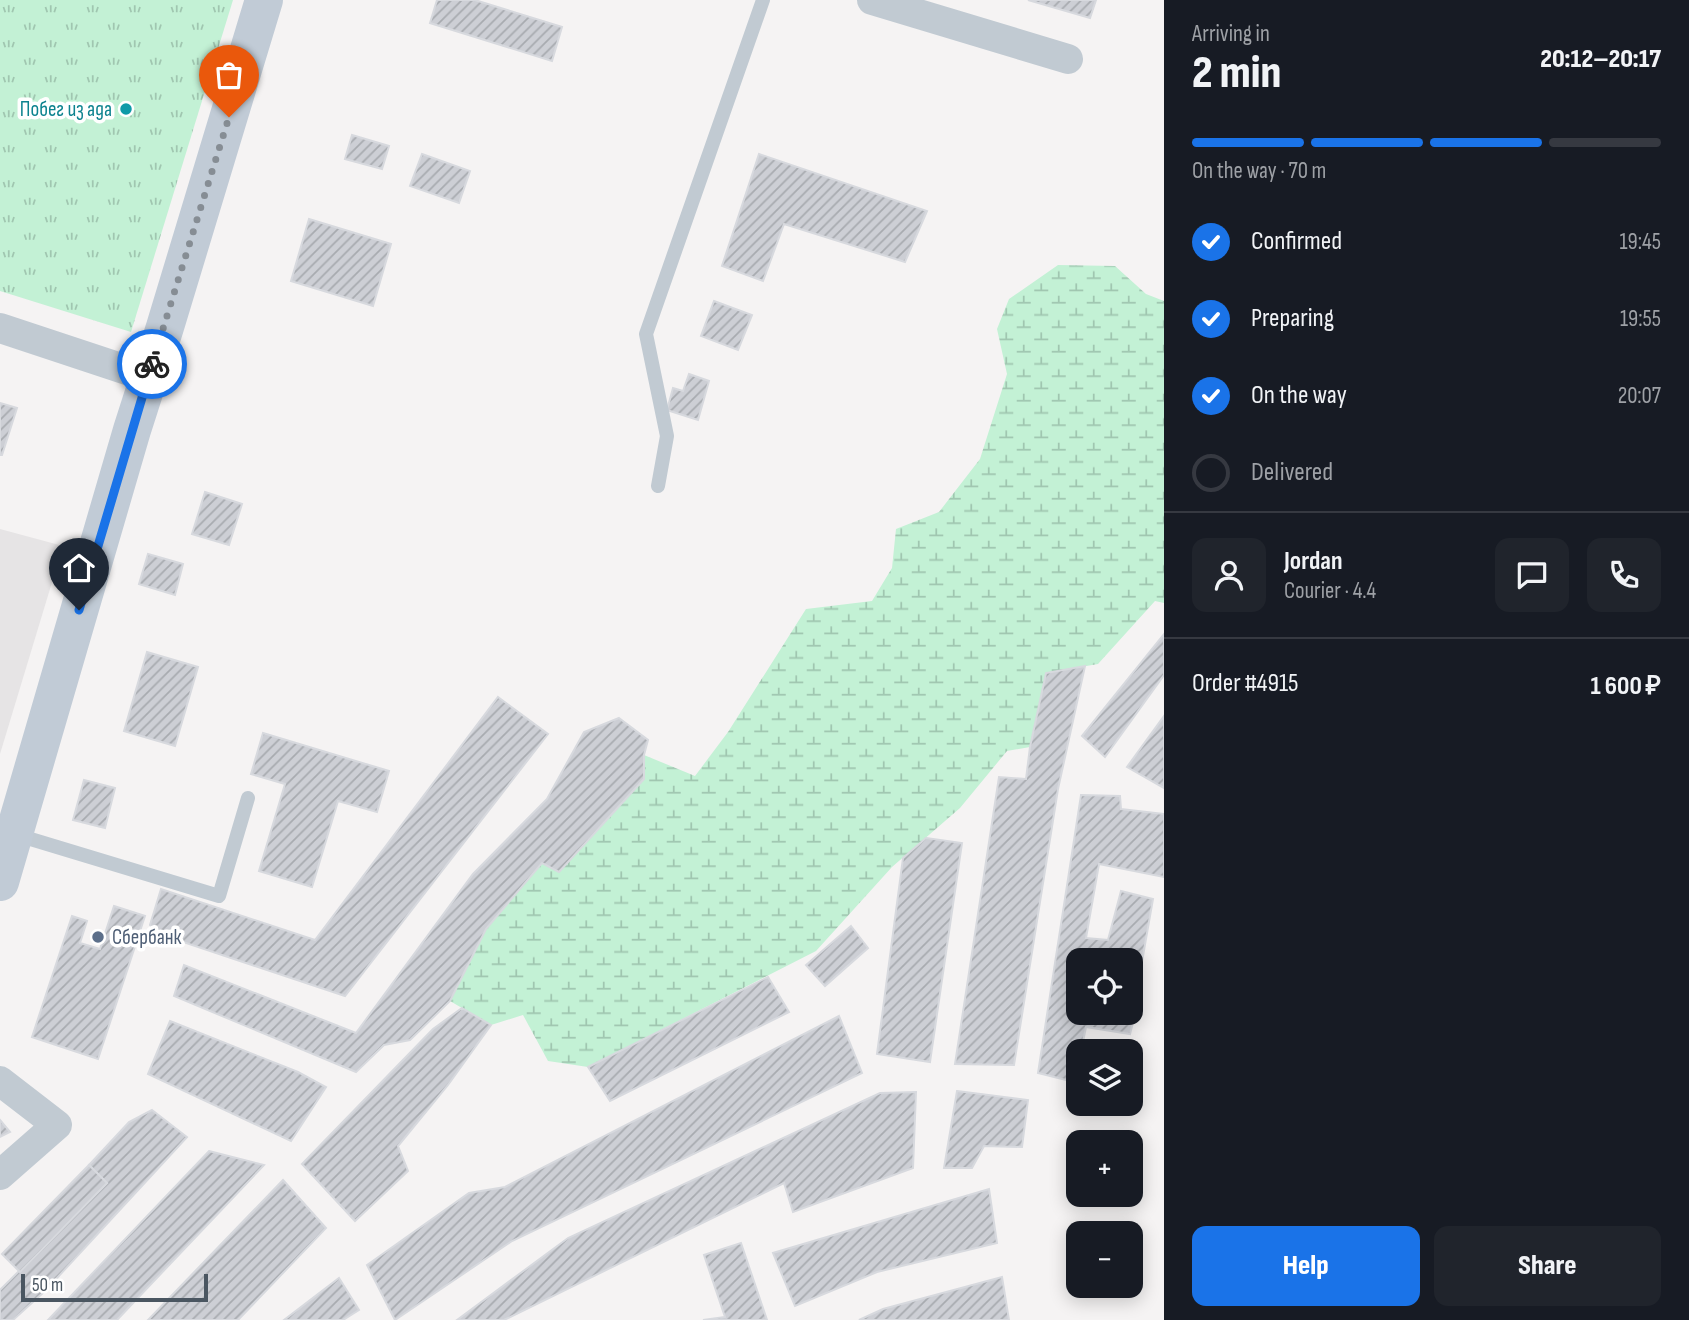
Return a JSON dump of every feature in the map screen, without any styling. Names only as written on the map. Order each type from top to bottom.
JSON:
[{"type":"street","points":[[0,882],[148,377],[166,327],[264,0]]},
{"type":"street","points":[[872,0],[1068,59]]},
{"type":"street","points":[[0,328],[148,377]]},
{"type":"street","points":[[0,1082],[57,1125],[0,1175]]},
{"type":"lane","points":[[657,486],[667,436],[646,334],[763,0]]},
{"type":"lane","points":[[13,834],[219,896],[248,798]]},
{"type":"shaded area","points":[[0,529],[63,546],[0,754]]},
{"type":"green space","points":[[0,0],[233,0],[131,332],[0,291]]},
{"type":"green space","points":[[1058,265],[1115,266],[1146,294],[1164,301],[1164,603],[1155,601],[1098,664],[1046,673],[1030,747],[1007,751],[960,808],[892,867],[816,951],[588,1067],[548,1061],[523,1015],[491,1025],[450,1001],[486,929],[542,863],[559,872],[643,779],[644,755],[695,776],[728,732],[806,609],[872,601],[892,568],[896,529],[939,512],[980,459],[1007,374],[997,329],[1009,299]]},
{"type":"building","points":[[437,0],[475,0],[562,27],[552,61],[430,23]]},
{"type":"building","points":[[1028,0],[1096,0],[1090,18]]},
{"type":"building","points":[[352,135],[389,146],[382,169],[345,159]]},
{"type":"building","points":[[422,154],[470,171],[459,203],[410,186]]},
{"type":"building","points":[[759,154],[927,211],[905,262],[784,224],[763,281],[722,266]]},
{"type":"building","points":[[309,219],[391,244],[373,306],[291,281]]},
{"type":"building","points":[[714,301],[752,315],[738,350],[701,336]]},
{"type":"building","points":[[689,374],[709,381],[698,420],[667,410],[673,388],[683,391]]},
{"type":"building","points":[[0,403],[17,408],[2,455],[0,455]]},
{"type":"building","points":[[205,492],[242,504],[229,545],[192,534]]},
{"type":"building","points":[[148,554],[183,564],[175,595],[139,584]]},
{"type":"building","points":[[1164,634],[1164,675],[1105,757],[1082,736]]},
{"type":"building","points":[[147,652],[198,667],[175,746],[124,731]]},
{"type":"building","points":[[1085,666],[1058,789],[1014,1065],[955,1064],[999,777],[1026,779],[1046,673]]},
{"type":"building","points":[[498,697],[548,734],[345,996],[159,934],[150,925],[161,889],[315,940]]},
{"type":"building","points":[[1164,716],[1164,788],[1127,767]]},
{"type":"building","points":[[619,718],[648,740],[644,755],[644,779],[559,872],[542,863],[486,929],[450,1001],[410,1040],[384,1045],[356,1072],[174,996],[184,965],[356,1033],[473,874],[547,799],[584,732]]},
{"type":"building","points":[[263,733],[389,771],[377,812],[338,801],[312,887],[259,871],[285,784],[251,774]]},
{"type":"building","points":[[84,780],[115,788],[105,828],[73,820]]},
{"type":"building","points":[[1081,795],[1120,796],[1121,809],[1164,814],[1164,877],[1099,864],[1086,938],[1108,940],[1121,891],[1153,899],[1143,956],[1143,948],[1066,948],[1066,1025],[1132,1025],[1130,1034],[1086,1027],[1084,1039],[1066,1039],[1066,1080],[1038,1073]]},
{"type":"building","points":[[926,838],[962,843],[930,1062],[877,1054],[903,858]]},
{"type":"building","points":[[114,906],[145,916],[98,1059],[32,1037],[72,916],[87,921],[80,943],[100,949]]},
{"type":"building","points":[[851,926],[868,948],[825,986],[806,965]]},
{"type":"building","points":[[768,977],[789,1012],[610,1101],[588,1067]]},
{"type":"building","points":[[462,1008],[491,1025],[448,1085],[398,1146],[408,1171],[355,1221],[302,1164],[433,1029]]},
{"type":"building","points":[[839,1016],[862,1073],[512,1241],[395,1320],[367,1265],[469,1193],[505,1187]]},
{"type":"building","points":[[170,1021],[298,1072],[326,1087],[291,1141],[148,1074]]},
{"type":"building","points":[[957,1091],[1028,1100],[1022,1147],[984,1146],[972,1168],[944,1168]]},
{"type":"building","points":[[916,1092],[913,1168],[793,1212],[784,1183],[504,1320],[457,1320],[568,1238],[880,1093]]},
{"type":"building","points":[[152,1110],[187,1137],[45,1291],[13,1320],[0,1320],[0,1290],[107,1183],[89,1165],[129,1122]]},
{"type":"building","points":[[0,1120],[10,1132],[0,1137]]},
{"type":"building","points":[[209,1151],[264,1165],[117,1320],[48,1320]]},
{"type":"building","points":[[89,1165],[107,1183],[20,1272],[2,1254]]},
{"type":"building","points":[[283,1180],[326,1228],[238,1320],[148,1320]]},
{"type":"building","points":[[989,1189],[997,1243],[877,1272],[795,1306],[773,1253]]},
{"type":"building","points":[[741,1243],[767,1320],[703,1320],[725,1317],[704,1255]]},
{"type":"building","points":[[1002,1277],[1009,1320],[859,1320],[883,1309]]},
{"type":"building","points":[[339,1278],[359,1310],[343,1320],[284,1320]]},
{"type":"way so far","points":[[152,364],[166,327],[229,117]]},
{"type":"place","name":"Побег из ада","points":[[126,109]]},
{"type":"place","name":"Сбербанк","points":[[98,937]]},
{"type":"route","points":[[79,610],[152,364]]}]
